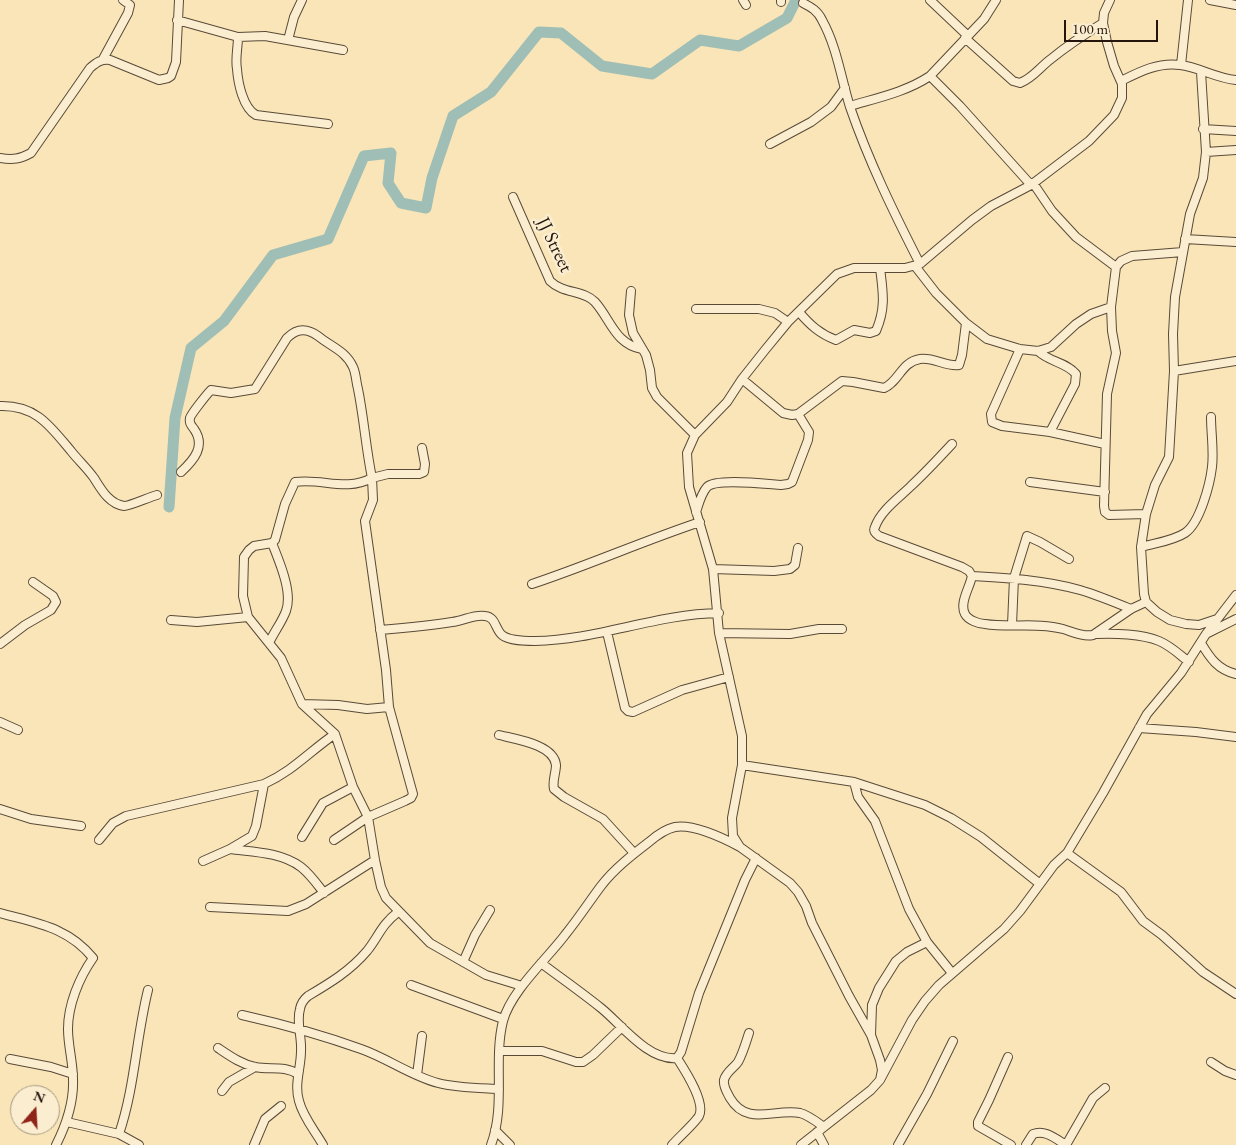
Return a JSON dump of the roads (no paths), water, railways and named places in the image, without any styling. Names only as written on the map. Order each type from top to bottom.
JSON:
[{"type":"street","points":[[0,158],[13,160],[31,153],[90,68],[103,59],[128,13],[130,5],[123,0]]},
{"type":"street","points":[[103,59],[159,80],[171,76],[176,62],[180,0]]},
{"type":"street","points":[[288,40],[294,17],[302,0]]},
{"type":"street","points":[[930,0],[1013,81],[1020,83],[1033,76],[1048,61],[1070,44],[1103,23]]},
{"type":"street","points":[[850,106],[903,90],[930,76],[984,19],[996,0]]},
{"type":"street","points":[[740,846],[734,836],[732,827],[742,766],[742,736],[719,633],[713,569],[689,487],[687,453],[695,435],[727,402],[742,379],[788,322],[837,274],[854,268],[918,265],[991,206],[1032,184],[1090,141],[1114,115],[1122,98],[1120,81],[1106,42],[1103,23],[1104,13],[1110,0]]},
{"type":"street","points":[[1181,65],[1188,0]]},
{"type":"street","points":[[1210,0],[1236,5]]},
{"type":"street","points":[[803,3],[815,9],[822,19],[834,48],[850,106],[868,158],[918,265],[936,293],[966,323],[987,339],[1020,349],[1038,351],[1051,347],[1076,324],[1091,314],[1111,307]]},
{"type":"street","points":[[178,20],[238,37],[265,36],[343,50]]},
{"type":"street","points":[[238,37],[236,68],[246,102],[251,112],[256,115],[328,124]]},
{"type":"street","points":[[1120,81],[1141,70],[1158,66],[1181,65],[1216,77],[1236,80]]},
{"type":"street","points":[[1201,72],[1203,129],[1206,152],[1204,178],[1190,214],[1175,297],[1170,456],[1155,484],[1146,514],[1141,547],[1146,602],[1170,620],[1186,624],[1199,625],[1217,619]]},
{"type":"street","points":[[930,76],[1032,184],[1052,212],[1076,237],[1116,267]]},
{"type":"street","points":[[770,144],[811,122],[831,107],[845,88]]},
{"type":"street","points":[[1203,129],[1236,131]]},
{"type":"street","points":[[1206,152],[1236,150]]},
{"type":"street","name":"JJ Street","points":[[513,198],[550,281],[556,287],[594,300],[623,342],[633,348],[642,349]]},
{"type":"street","points":[[1185,239],[1236,242]]},
{"type":"street","points":[[1146,514],[1109,515],[1105,512],[1104,506],[1107,394],[1116,352],[1112,331],[1111,307],[1116,267],[1121,261],[1132,256],[1183,252]]},
{"type":"street","points":[[799,312],[818,331],[836,340],[854,330],[870,333],[876,331],[882,317],[884,299],[880,268]]},
{"type":"street","points":[[631,291],[629,315],[633,334],[642,349],[650,370],[652,388],[657,397],[695,435]]},
{"type":"street","points":[[696,309],[759,309],[775,313],[788,322]]},
{"type":"street","points":[[742,379],[783,412],[792,415],[798,414],[842,382],[853,382],[884,388],[911,362],[921,359],[938,360],[953,366],[959,365],[966,323]]},
{"type":"street","points":[[181,472],[194,459],[199,448],[199,437],[190,424],[194,410],[200,406],[211,390],[231,393],[255,389],[292,333],[306,330],[342,352],[353,367],[364,417],[372,478],[373,500],[365,521],[386,670],[389,707],[413,794],[405,801],[368,818],[334,840]]},
{"type":"street","points":[[1020,349],[992,414],[992,422],[1002,426],[1050,432],[1105,444]]},
{"type":"street","points":[[1038,351],[1047,358],[1067,366],[1076,374],[1075,384],[1050,432]]},
{"type":"street","points":[[1174,371],[1236,361]]},
{"type":"street","points":[[0,406],[15,406],[27,410],[42,419],[111,500],[124,506],[157,495]]},
{"type":"street","points":[[696,512],[702,494],[714,482],[781,485],[792,482],[808,440],[809,432],[798,414]]},
{"type":"street","points":[[1141,547],[1177,538],[1186,532],[1198,516],[1208,488],[1212,466],[1211,417]]},
{"type":"street","points":[[952,444],[888,508],[875,526],[875,533],[969,571],[972,576],[964,609],[965,615],[972,620],[984,624],[1061,628],[1088,636],[1110,633],[1158,640],[1170,646],[1189,662]]},
{"type":"street","points":[[422,448],[425,469],[424,472],[419,474],[380,474],[356,485],[342,486],[304,480],[295,482],[285,504],[275,540],[272,543],[254,546],[244,557],[243,596],[248,617],[281,658],[302,704],[335,734],[353,786],[368,818],[375,860],[386,898],[430,943],[486,975],[522,986]]},
{"type":"street","points":[[1030,482],[1105,492]]},
{"type":"street","points":[[532,584],[580,568],[645,540],[700,522]]},
{"type":"street","points":[[1012,625],[1014,578],[1027,536],[1069,559]]},
{"type":"street","points":[[269,643],[287,610],[288,598],[283,570],[272,543]]},
{"type":"street","points":[[713,569],[774,571],[790,569],[795,565],[798,548]]},
{"type":"street","points":[[972,576],[1046,582],[1081,590],[1132,609]]},
{"type":"street","points":[[0,644],[24,625],[50,610],[56,602],[53,596],[33,582]]},
{"type":"street","points":[[802,1145],[866,1094],[880,1080],[912,1020],[925,1001],[952,973],[1004,929],[1020,911],[1054,865],[1067,853],[1151,708],[1189,662],[1206,634],[1236,595]]},
{"type":"street","points":[[1093,635],[1146,602]]},
{"type":"street","points":[[380,630],[435,625],[485,616],[494,620],[502,635],[534,641],[608,632],[695,614],[718,613]]},
{"type":"street","points":[[171,620],[197,622],[248,617]]},
{"type":"street","points":[[1206,634],[1236,619]]},
{"type":"street","points":[[719,633],[790,634],[842,629]]},
{"type":"street","points":[[608,632],[625,708],[628,711],[633,712],[682,690],[729,677]]},
{"type":"street","points":[[1201,643],[1222,670],[1236,674]]},
{"type":"street","points":[[302,704],[329,704],[367,709],[389,707]]},
{"type":"street","points":[[0,722],[18,730]]},
{"type":"street","points":[[1139,728],[1236,737]]},
{"type":"street","points":[[99,840],[113,823],[126,816],[264,784],[284,774],[335,734]]},
{"type":"street","points":[[498,735],[526,741],[548,753],[556,764],[554,789],[564,797],[603,819],[634,854]]},
{"type":"street","points":[[742,766],[854,782],[925,805],[981,836],[1040,884]]},
{"type":"street","points":[[854,782],[858,797],[875,821],[909,909],[927,942],[952,973]]},
{"type":"street","points":[[203,861],[230,849],[252,836],[256,826],[264,784]]},
{"type":"street","points":[[302,837],[323,803],[353,786]]},
{"type":"street","points":[[0,809],[31,819],[81,826]]},
{"type":"street","points":[[491,1145],[495,1130],[504,1019],[522,986],[566,935],[602,884],[659,834],[677,827],[702,831],[740,846],[790,883],[798,892],[806,906],[812,923],[871,1035],[882,1070],[880,1080]]},
{"type":"street","points":[[230,849],[268,854],[291,861],[306,871],[324,893]]},
{"type":"street","points":[[1067,853],[1121,892],[1143,921],[1162,935],[1203,972],[1236,994]]},
{"type":"street","points":[[677,1058],[681,1052],[699,993],[745,880],[756,858]]},
{"type":"street","points":[[210,907],[288,911],[298,908],[324,893],[375,860]]},
{"type":"street","points":[[463,962],[475,935],[490,910]]},
{"type":"street","points":[[323,1145],[302,1109],[297,1090],[301,1052],[298,1019],[302,1001],[350,970],[368,950],[383,925],[398,912]]},
{"type":"street","points":[[0,913],[48,926],[64,933],[84,947],[93,958],[85,969],[73,996],[68,1028],[72,1098],[67,1122],[56,1145]]},
{"type":"street","points":[[871,1035],[872,1005],[879,988],[896,961],[907,952],[927,942]]},
{"type":"street","points":[[541,963],[601,1008],[630,1037],[668,1058],[677,1058]]},
{"type":"street","points":[[412,985],[504,1019]]},
{"type":"street","points":[[119,1134],[130,1097],[142,1013],[148,990]]},
{"type":"street","points":[[242,1015],[280,1024],[372,1053],[439,1084],[499,1089]]},
{"type":"street","points":[[500,1051],[542,1051],[576,1062],[582,1062],[593,1055],[622,1027]]},
{"type":"street","points":[[749,1033],[740,1058],[724,1080],[724,1087],[733,1103],[744,1111],[760,1115],[802,1114],[820,1129],[824,1145]]},
{"type":"street","points":[[417,1075],[422,1036]]},
{"type":"street","points":[[898,1145],[927,1094],[953,1041]]},
{"type":"street","points":[[218,1048],[240,1062],[255,1067],[282,1068],[298,1074]]},
{"type":"street","points":[[1008,1057],[990,1100],[978,1122],[978,1126],[1011,1145]]},
{"type":"street","points":[[672,1145],[695,1121],[700,1110],[688,1074],[677,1058]]},
{"type":"street","points":[[10,1059],[51,1067],[72,1074]]},
{"type":"street","points":[[1211,1062],[1225,1071],[1236,1075]]},
{"type":"street","points":[[222,1091],[229,1082],[255,1067]]},
{"type":"street","points":[[1026,1145],[1033,1134],[1041,1132],[1066,1145],[1093,1098],[1105,1088]]},
{"type":"street","points":[[254,1145],[257,1134],[265,1119],[281,1106]]},
{"type":"street","points":[[67,1122],[119,1134],[139,1145]]},
{"type":"street","points":[[495,1130],[510,1145]]},
{"type":"waterway","points":[[169,507],[175,418],[191,348],[224,321],[273,255],[328,239],[364,156],[391,153],[388,183],[401,203],[426,208],[432,178],[453,116],[491,92],[539,32],[561,33],[602,66],[652,74],[700,40],[739,46],[787,18],[796,0]]}]
